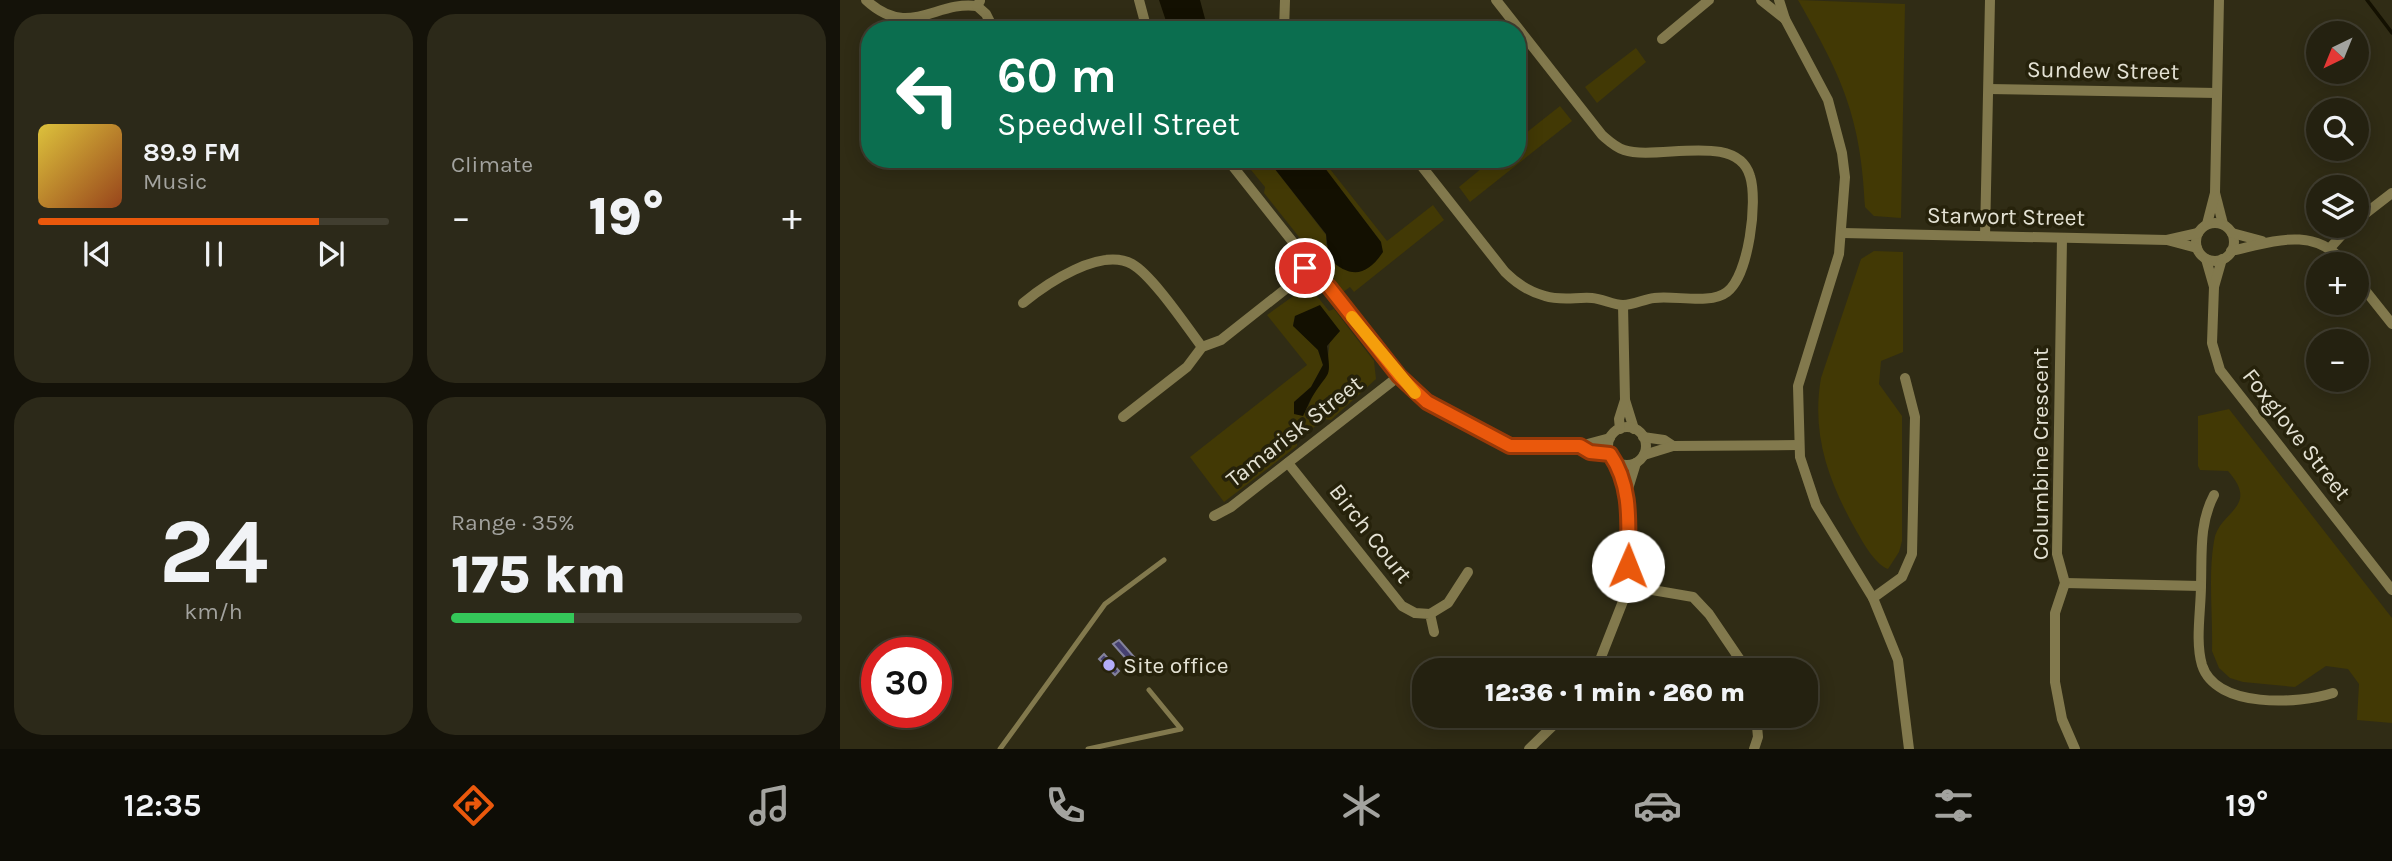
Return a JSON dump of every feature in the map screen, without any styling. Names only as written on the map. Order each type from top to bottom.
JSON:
[{"type":"street","points":[[866,0],[882,13],[895,17],[956,2],[978,3],[990,21]]},
{"type":"street","points":[[1139,0],[1145,21]]},
{"type":"street","points":[[1284,21],[1285,0]]},
{"type":"street","points":[[1496,0],[1512,21]]},
{"type":"street","points":[[1662,38],[1708,1],[1720,0]]},
{"type":"street","points":[[1761,0],[1785,19]]},
{"type":"street","points":[[1779,0],[1785,19],[1817,75],[1836,127],[1845,177],[1843,233],[1830,290],[1798,386],[1798,445],[1803,470],[1816,505],[1873,598],[1902,674],[1909,749]]},
{"type":"street","points":[[1985,236],[1990,0]]},
{"type":"street","points":[[2219,0],[2215,193],[2207,224],[2198,233],[2197,248],[2206,259],[2222,259],[2231,251],[2262,241]]},
{"type":"street","points":[[1423,168],[1505,272],[1517,283],[1552,298],[1593,298],[1623,305],[1659,298],[1717,296],[1730,290],[1740,272],[1750,234],[1752,197],[1748,170],[1735,156],[1725,151],[1633,152],[1616,147],[1602,135],[1526,38]]},
{"type":"street","name":"Sundew Street","points":[[1989,89],[2217,93]]},
{"type":"street","points":[[1234,168],[1296,246],[1307,272],[1329,287],[1399,376],[1427,402],[1502,443],[1519,446],[1580,446],[1610,438],[1620,429],[1634,429]]},
{"type":"street","points":[[2215,193],[2223,224],[2232,233],[2262,241],[2313,241],[2334,252]]},
{"type":"street","points":[[2369,211],[2392,193]]},
{"type":"street","points":[[2207,224],[2223,224]]},
{"type":"street","name":"Starwort Street","points":[[1843,233],[2167,240],[2198,233]]},
{"type":"street","points":[[2231,251],[2232,233]]},
{"type":"street","name":"Columbine Crescent","points":[[2062,238],[2057,554],[2065,583],[2055,613],[2055,682],[2062,719],[2075,749]]},
{"type":"street","points":[[2330,248],[2339,238]]},
{"type":"street","name":"Starwort Street","points":[[2167,240],[2197,248]]},
{"type":"street","name":"Foxglove Street","points":[[2206,259],[2214,287]]},
{"type":"street","name":"Foxglove Street","points":[[2222,259],[2214,287],[2212,343],[2220,369],[2392,590]]},
{"type":"street","points":[[1023,303],[1066,272],[1110,261],[1126,262],[1147,277],[1202,347]]},
{"type":"street","points":[[1124,417],[1187,367],[1202,347],[1221,340],[1307,272]]},
{"type":"street","points":[[2369,295],[2392,324]]},
{"type":"street","points":[[1623,305],[1625,400],[1634,429],[1643,437],[1664,440],[1673,446]]},
{"type":"street","name":"Tamarisk Street","points":[[1214,516],[1231,508],[1399,376]]},
{"type":"street","points":[[1873,598],[1902,578],[1912,554],[1915,417],[1905,378]]},
{"type":"street","points":[[1620,429],[1619,419],[1625,400]]},
{"type":"street","points":[[1627,492],[1640,459],[1643,437]]},
{"type":"street","points":[[1601,658],[1629,586],[1627,492],[1614,458],[1610,438]]},
{"type":"street","points":[[1580,446],[1590,452],[1614,458],[1640,459],[1673,446],[1798,445]]},
{"type":"street","name":"Birch Court","points":[[1288,463],[1402,606],[1415,613],[1430,614]]},
{"type":"street","points":[[2214,495],[2203,526],[2200,652],[2203,669],[2217,686],[2231,695],[2298,701],[2333,693]]},
{"type":"street","points":[[1434,632],[1430,614],[1448,603],[1468,572]]},
{"type":"street","points":[[2065,583],[2201,586]]},
{"type":"street","points":[[1629,586],[1693,597],[1709,614],[1738,658]]},
{"type":"street","points":[[1529,749],[1551,728]]},
{"type":"street","points":[[1754,749],[1758,737],[1757,728]]},
{"type":"lane","points":[[1000,749],[1105,604],[1164,560]]},
{"type":"lane","points":[[1088,749],[1181,729],[1149,690]]},
{"type":"shaded area","points":[[1159,0],[1200,0],[1206,21],[1166,21]]},
{"type":"shaded area","points":[[1798,0],[1905,4],[1901,218],[1874,216],[1865,207],[1863,175],[1854,122],[1826,52]]},
{"type":"shaded area","points":[[1636,48],[1646,62],[1597,103],[1585,87]]},
{"type":"shaded area","points":[[1560,106],[1572,121],[1526,158],[1526,133]]},
{"type":"shaded area","points":[[1249,168],[1274,168],[1326,235],[1326,245],[1381,242],[1325,168],[1329,168],[1387,241],[1433,205],[1444,220],[1354,292],[1350,287],[1343,292],[1315,265],[1307,247],[1264,193],[1265,187]]},
{"type":"shaded area","points":[[1274,168],[1325,168],[1381,242],[1383,252],[1365,270],[1344,270],[1329,259],[1326,234]]},
{"type":"shaded area","points":[[1482,168],[1513,168],[1470,202],[1459,187]]},
{"type":"shaded area","points":[[1874,251],[1903,252],[1903,352],[1881,361],[1879,384],[1902,416],[1902,541],[1899,552],[1888,569],[1866,548],[1838,495],[1825,458],[1818,419],[1821,378],[1861,259]]},
{"type":"shaded area","points":[[1299,292],[1316,295],[1329,311],[1334,309],[1374,361],[1376,379],[1331,420],[1324,419],[1297,441],[1297,446],[1224,502],[1190,457],[1307,365],[1267,315]],"holes":[[[1315,309],[1340,331],[1330,340],[1328,357],[1308,407],[1294,402],[1311,387],[1323,365],[1318,350],[1293,325],[1295,316]]]},
{"type":"shaded area","points":[[1320,305],[1340,331],[1327,346],[1328,373],[1303,416],[1294,414],[1294,402],[1311,387],[1323,365],[1318,350],[1293,326],[1295,316]]},
{"type":"shaded area","points":[[2229,409],[2392,618],[2392,723],[2357,720],[2359,684],[2348,669],[2326,666],[2295,687],[2243,682],[2230,678],[2219,668],[2212,651],[2212,554],[2217,531],[2235,509],[2240,493],[2237,483],[2228,471],[2200,470],[2198,416]]},
{"type":"building","points":[[1119,640],[1134,657],[1129,662],[1113,644]]},
{"type":"building","name":"Site office","points":[[1104,654],[1119,671],[1115,675],[1099,659]]},
{"type":"waterway","points":[[2367,0],[2392,33]]},
{"type":"slow traffic","points":[[1352,317],[1415,393]]},
{"type":"place","name":"Site office","points":[[1109,665]]},
{"type":"route","points":[[1305,268],[1310,275],[1329,287],[1412,391],[1443,412],[1510,446],[1580,446],[1590,452],[1610,454],[1618,463],[1627,492],[1628,566]]}]
